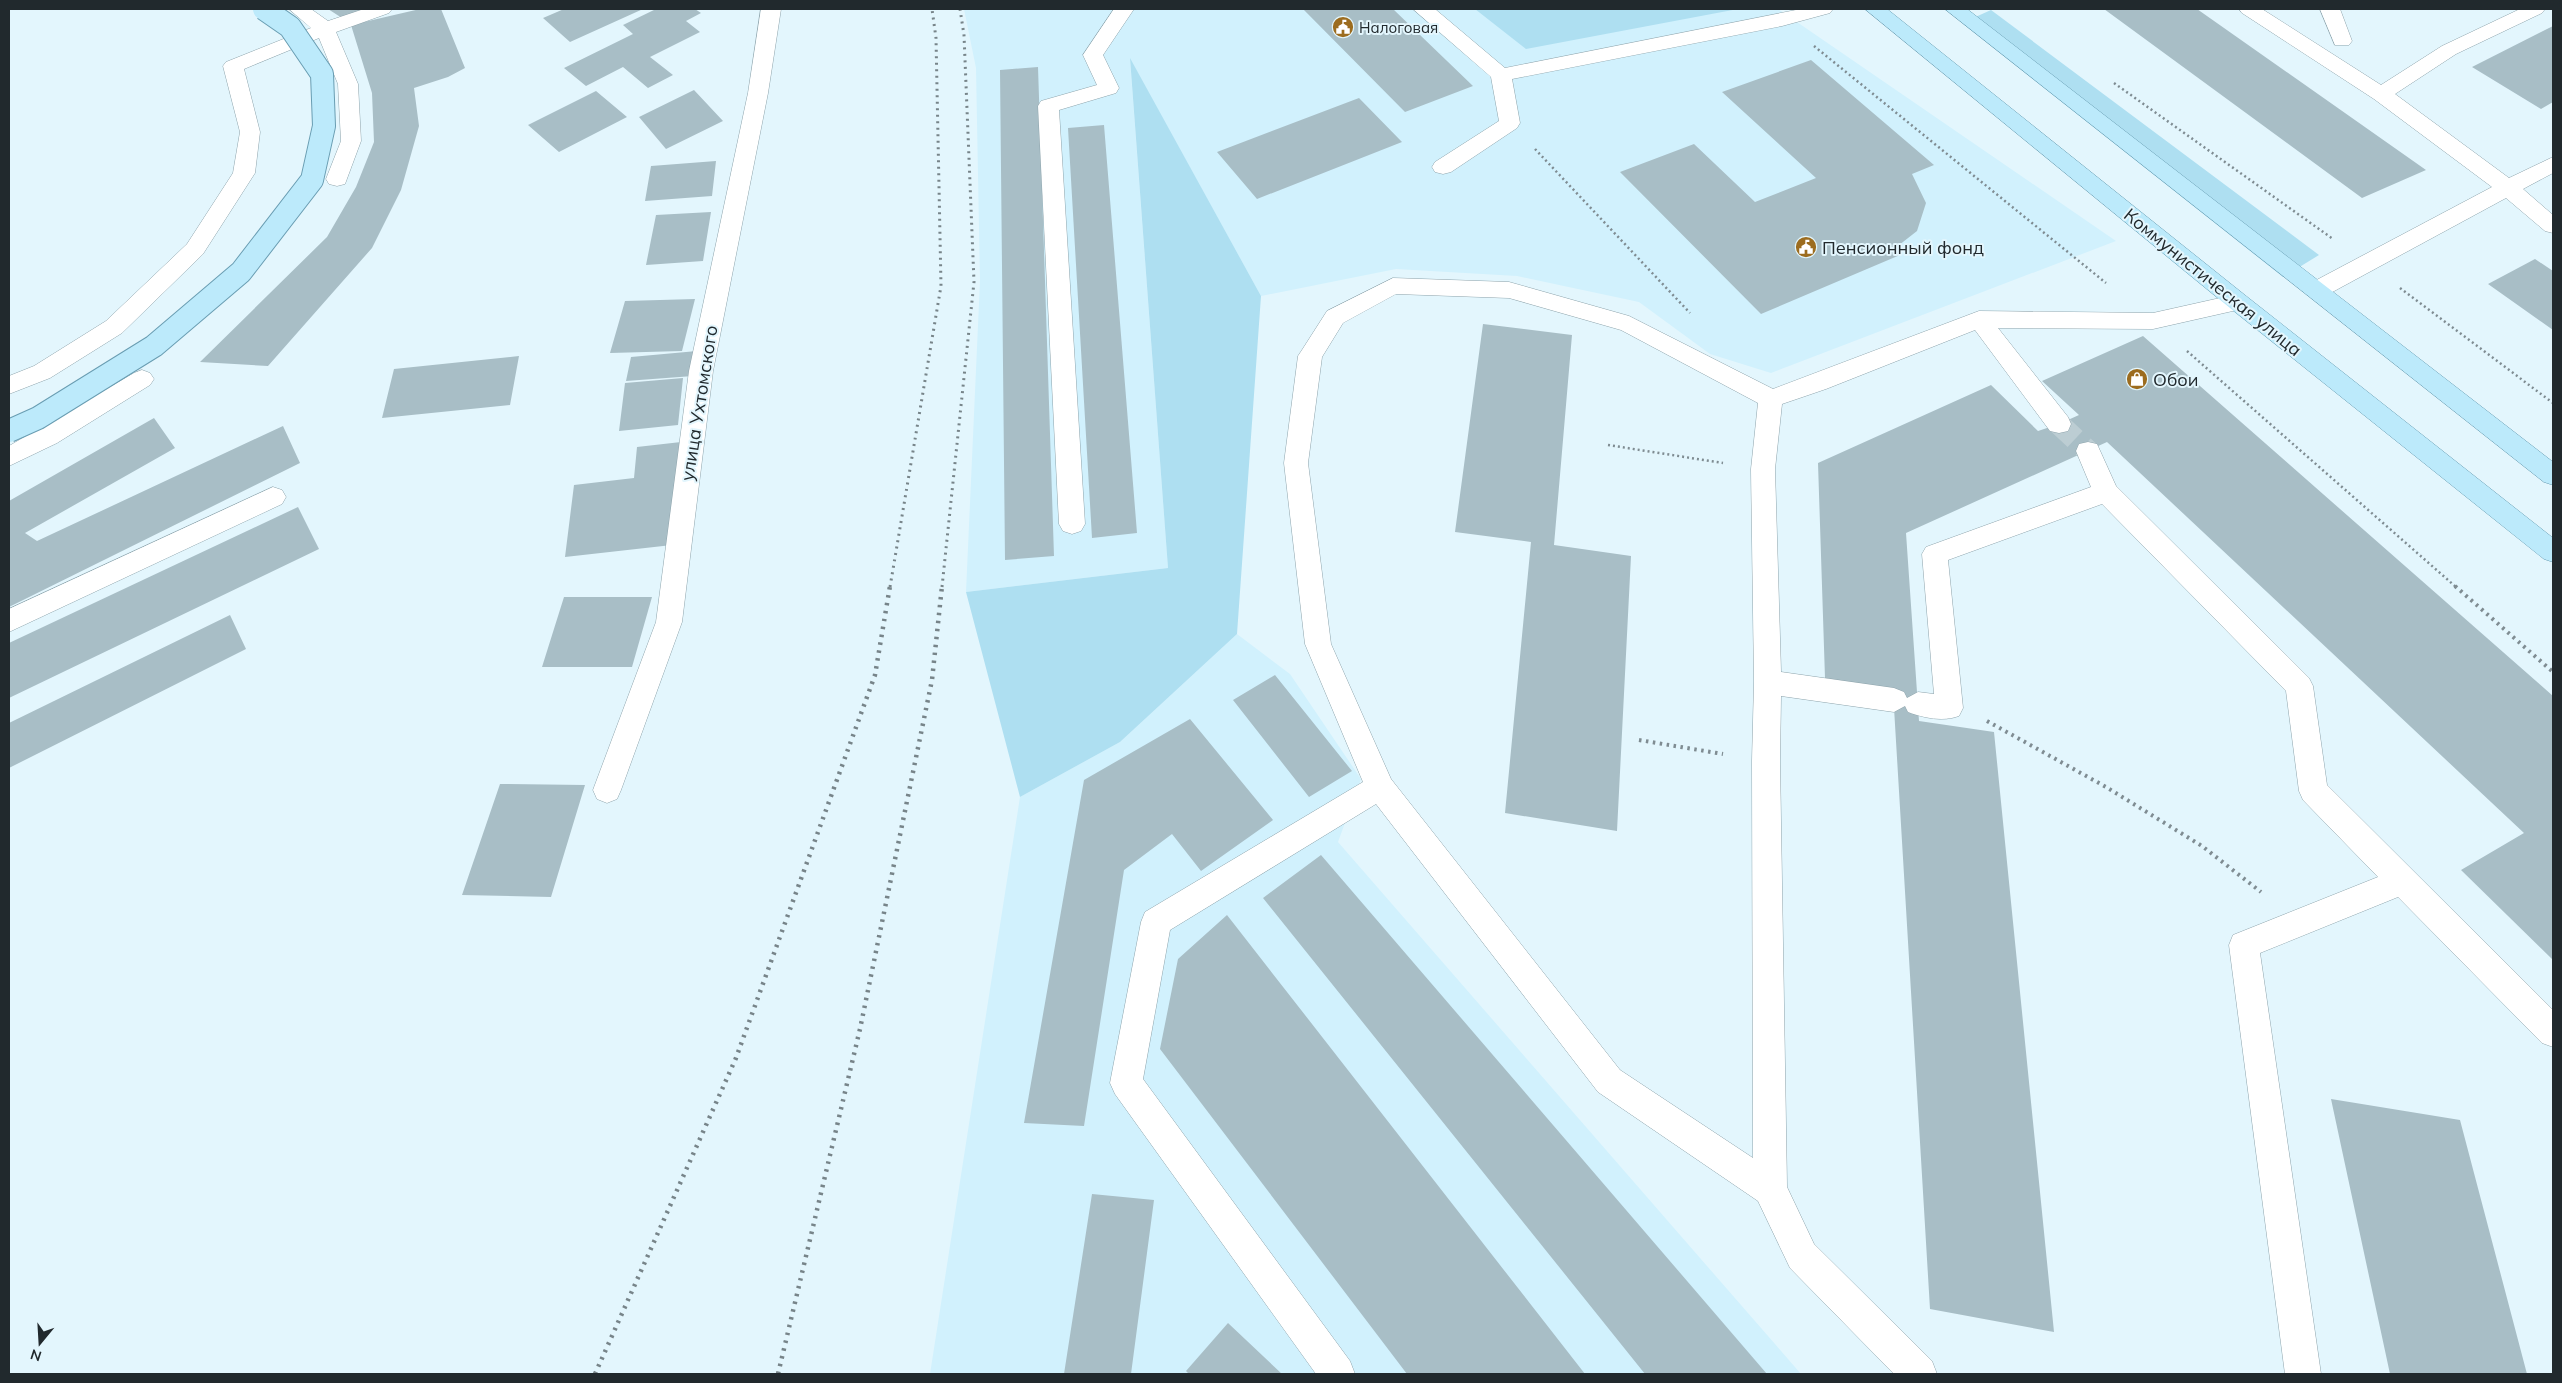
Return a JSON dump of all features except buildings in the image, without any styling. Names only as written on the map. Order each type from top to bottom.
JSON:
[{"type":"main road","points":[[9,431],[38,418],[154,346],[241,272],[312,180],[324,126],[322,74],[290,27],[264,9]]},
{"type":"main road","name":"Коммунистическая улица","points":[[1875,9],[2238,302],[2553,552]]},
{"type":"main road","points":[[1955,9],[2553,475]]},
{"type":"street","points":[[299,9],[325,29],[348,84],[351,141],[337,179]]},
{"type":"street","points":[[9,386],[42,372],[114,327],[195,249],[244,172],[250,132],[233,66],[325,29],[382,9]]},
{"type":"street","name":"улица Ухтомского","points":[[607,790],[669,622],[700,371],[758,93],[771,9]]},
{"type":"street","points":[[1072,524],[1048,106],[1109,88],[1093,56],[1124,9]]},
{"type":"street","points":[[1423,9],[1501,75],[1510,123],[1443,167]]},
{"type":"street","points":[[1501,75],[1782,20],[1823,9]]},
{"type":"street","points":[[2250,9],[2381,94],[2507,188],[2553,226]]},
{"type":"street","points":[[2330,9],[2342,41]]},
{"type":"street","points":[[2381,94],[2449,50],[2535,9]]},
{"type":"street","points":[[2316,290],[2553,164]]},
{"type":"street","points":[[1770,1189],[1609,1081],[1380,787],[1318,644],[1296,463],[1310,356],[1335,317],[1393,286],[1509,290],[1629,324],[1771,399],[1818,383],[1979,319],[2153,321],[2238,302]]},
{"type":"street","points":[[1979,319],[2058,424]]},
{"type":"street","points":[[9,457],[48,436],[142,379]]},
{"type":"street","points":[[1771,399],[1763,469],[1768,682],[1766,761],[1770,1189],[1802,1256],[1919,1374]]},
{"type":"street","points":[[2088,451],[2106,492],[2299,686],[2313,792],[2553,1032]]},
{"type":"street","points":[[1768,682],[1948,708],[1935,554],[2106,492]]},
{"type":"street","points":[[9,621],[273,497]]},
{"type":"street","points":[[1337,1374],[1126,1083],[1156,922],[1380,787]]},
{"type":"street","points":[[2303,1374],[2244,945],[2403,881]]},
{"type":"path","points":[[2107,78],[2367,264],[2553,403]]},
{"type":"path","points":[[1510,123],[1697,320]]},
{"type":"path","points":[[1608,445],[1763,469]]},
{"type":"path","points":[[1947,698],[2106,787],[2202,846],[2300,922]]},
{"type":"path","points":[[1639,740],[1766,761]]},
{"type":"shaded area","points":[[964,9],[1778,9],[2116,241],[1771,373],[1710,354],[1639,302],[1517,276],[1396,269],[1261,296],[1130,59],[1168,568],[966,592],[980,281],[976,68]]},
{"type":"shaded area","points":[[1475,9],[1738,9],[1526,49]]},
{"type":"shaded area","points":[[1991,10],[2319,255],[2283,277],[1962,23]]},
{"type":"shaded area","points":[[1130,58],[1261,296],[1237,634],[1120,742],[1020,797],[966,592],[1168,568]]},
{"type":"shaded area","points":[[1237,634],[1290,674],[1361,779],[1338,842],[1801,1374],[930,1374],[1020,797],[1120,742]]},
{"type":"tunnel","points":[[2059,424],[2088,451]]},
{"type":"railway","points":[[890,587],[941,286],[936,38],[932,9]]},
{"type":"railway","points":[[942,587],[974,282],[964,35],[960,9]]},
{"type":"railway","points":[[595,1374],[736,1058],[875,675],[890,586]]},
{"type":"railway","points":[[778,1374],[860,1029],[932,680],[942,586]]},
{"type":"place","name":"Налоговая","points":[[1343,27]]},
{"type":"place","name":"Пенсионный фонд","points":[[1806,247]]},
{"type":"place","name":"Обои","points":[[2137,379]]}]
